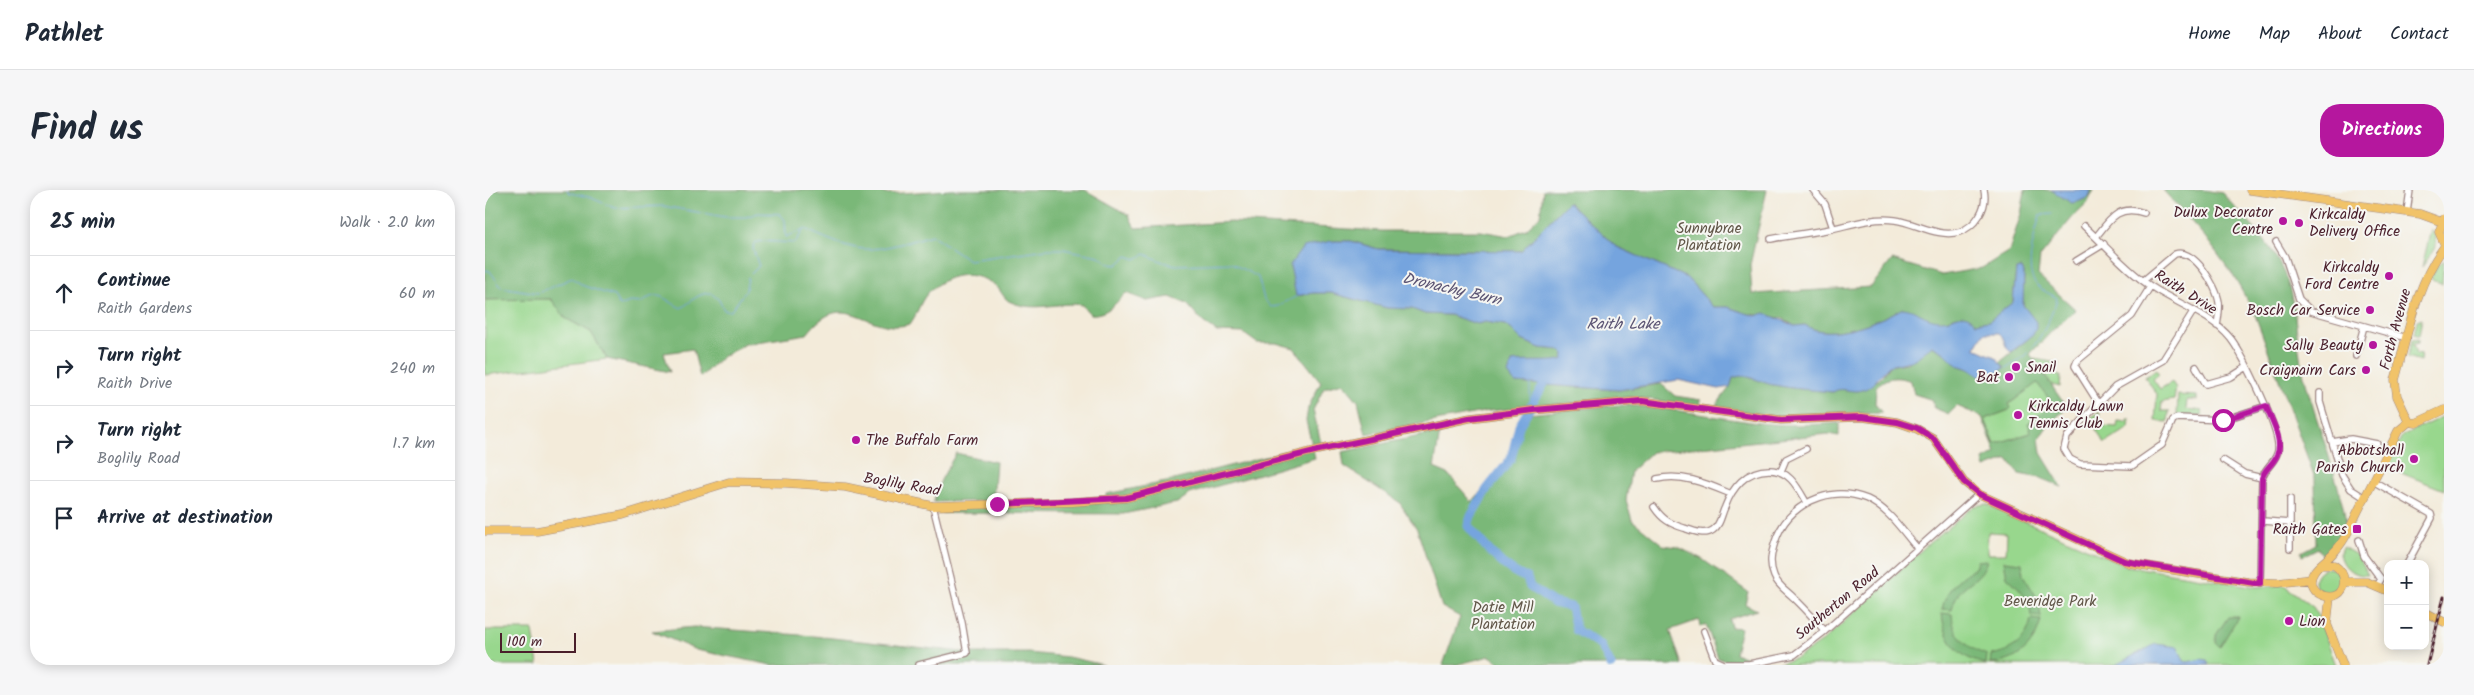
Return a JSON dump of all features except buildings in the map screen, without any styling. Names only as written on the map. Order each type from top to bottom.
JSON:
[{"type":"main road","points":[[2251,190],[2425,215],[2443,220],[2439,232],[2444,242]]},
{"type":"main road","name":"Forth Avenue","points":[[2409,422],[2397,396],[2395,380],[2419,290],[2431,265],[2444,247]]},
{"type":"main road","name":"Boglily Road","points":[[485,531],[537,531],[629,514],[729,482],[845,487],[933,506],[1072,502],[1126,498],[1319,450],[1469,418],[1534,410],[1642,401],[1781,420],[1862,417],[1884,419],[1917,428],[1933,438],[1964,482],[1979,494],[2124,561],[2260,584],[2311,579]]},
{"type":"main road","points":[[2337,550],[2344,582],[2341,591],[2331,597],[2318,594],[2313,588],[2311,579],[2315,570],[2337,550],[2398,432],[2409,422],[2416,423],[2444,410]]},
{"type":"main road","points":[[2321,566],[2331,564],[2340,569]]},
{"type":"main road","points":[[2344,582],[2367,582],[2384,589]]},
{"type":"main road","points":[[2331,597],[2327,624],[2343,665]]},
{"type":"main road","points":[[2429,614],[2444,622]]},
{"type":"street","points":[[1813,190],[1825,204],[1833,228]]},
{"type":"street","points":[[1771,239],[1851,223],[1887,219],[1907,222],[1947,234],[1960,231],[1976,221],[1983,210],[1984,190]]},
{"type":"street","points":[[2407,212],[2410,190]]},
{"type":"street","points":[[2096,237],[2111,219],[2122,211],[2132,208],[2144,213]]},
{"type":"street","name":"Raith Drive","points":[[2084,226],[2150,287],[2194,310],[2217,326],[2231,339],[2266,406],[2277,436],[2279,448],[2277,457],[2264,470],[2262,478]]},
{"type":"street","points":[[2276,242],[2285,257],[2299,299],[2311,311],[2407,338]]},
{"type":"street","points":[[2076,261],[2104,244]]},
{"type":"street","points":[[2143,280],[2175,254],[2182,252],[2189,254],[2215,285],[2219,304],[2217,326]]},
{"type":"street","points":[[2099,404],[2075,366],[2077,360],[2132,316],[2150,287]]},
{"type":"street","points":[[2194,310],[2163,360],[2115,388],[2067,437],[2064,448],[2070,459],[2080,464],[2132,466],[2162,445],[2173,420],[2177,418],[2223,420],[2266,406]]},
{"type":"street","points":[[2356,356],[2364,326]]},
{"type":"street","points":[[2196,367],[2207,384],[2231,377],[2247,367]]},
{"type":"street","points":[[2320,393],[2320,402],[2347,485],[2365,498]]},
{"type":"street","points":[[2332,442],[2351,439],[2377,444]]},
{"type":"street","points":[[1781,471],[1786,459],[1806,449]]},
{"type":"street","points":[[2223,460],[2245,474],[2262,478],[2263,521],[2260,584]]},
{"type":"street","points":[[1654,507],[1659,515],[1669,523],[1699,533],[1712,532],[1719,525],[1731,494],[1742,479],[1750,474],[1766,470],[1781,471],[1796,484],[1807,502]]},
{"type":"street","points":[[1657,479],[1668,476],[1693,480],[1731,494]]},
{"type":"street","points":[[2373,481],[2431,514],[2431,518],[2409,560]]},
{"type":"street","points":[[1825,631],[1779,585],[1771,562],[1773,547],[1780,529],[1791,515],[1807,502],[1831,494],[1848,495],[1868,500],[1889,514],[1918,550]]},
{"type":"street","name":"Southerton Road","points":[[1704,632],[1715,660],[1724,664],[1766,662],[1794,655],[1825,631],[1979,494]]},
{"type":"street","points":[[2290,499],[2290,548]]},
{"type":"street","points":[[919,665],[967,653],[962,623],[933,506]]},
{"type":"street","points":[[2263,521],[2290,523]]},
{"type":"street","points":[[2359,540],[2364,556],[2381,580],[2377,586]]},
{"type":"green space","name":"Sunnybrae Plantation","points":[[485,190],[878,190],[885,194],[952,190],[1085,190],[1129,215],[1135,228],[1231,222],[1382,231],[1481,231],[1509,236],[1526,229],[1540,216],[1543,190],[1767,190],[1750,265],[1752,294],[1871,287],[1892,260],[1942,275],[1982,268],[2009,251],[2021,214],[2025,190],[2054,191],[2066,199],[2075,202],[2089,197],[2091,190],[2094,190],[2087,204],[2072,218],[2040,257],[2038,275],[2076,310],[2030,354],[2067,408],[2050,423],[2039,438],[2041,453],[2062,487],[2040,478],[2019,474],[2008,459],[1985,468],[1983,460],[1996,453],[1982,417],[1957,406],[1949,414],[1934,408],[1933,400],[1914,394],[1911,381],[1906,379],[1887,379],[1876,388],[1875,404],[1882,413],[1774,416],[1714,408],[1730,387],[1733,378],[1738,376],[1748,377],[1769,384],[1796,388],[1833,392],[1838,389],[1858,391],[1880,379],[1889,366],[1907,363],[1932,346],[1945,353],[1957,365],[1969,369],[1982,378],[1988,376],[2005,368],[2000,362],[2033,335],[2030,315],[2023,305],[2024,273],[2022,268],[2016,269],[2013,302],[1989,321],[1975,323],[1957,316],[1942,321],[1932,320],[1903,308],[1881,319],[1854,328],[1840,331],[1815,330],[1805,325],[1795,326],[1781,318],[1741,313],[1728,307],[1713,307],[1687,278],[1615,246],[1568,202],[1521,251],[1378,249],[1351,241],[1331,241],[1297,296],[1313,293],[1331,293],[1387,308],[1412,309],[1425,314],[1450,315],[1477,324],[1485,322],[1505,325],[1522,340],[1540,348],[1560,350],[1564,354],[1563,359],[1552,362],[1512,362],[1515,383],[1619,390],[1661,384],[1675,396],[1701,400],[1700,406],[1632,397],[1489,411],[1366,434],[1358,401],[1343,383],[1324,388],[1313,410],[1321,443],[1312,445],[1306,421],[1308,408],[1321,382],[1294,348],[1276,343],[1257,343],[1243,333],[1217,332],[1203,322],[1187,304],[1170,297],[1147,301],[1126,293],[1106,311],[1090,314],[1082,305],[1064,304],[1029,307],[1020,305],[1009,301],[996,286],[987,280],[969,275],[959,276],[950,278],[934,287],[925,297],[910,324],[895,326],[881,324],[845,312],[833,313],[821,320],[807,334],[745,344],[722,357],[700,377],[693,349],[664,353],[670,372],[607,359],[591,332],[565,318],[551,299],[485,300]],"holes":[[[2037,383],[2053,404],[2028,423],[2031,433],[1994,444],[1985,419],[2009,410],[2011,408],[2009,404]]]},
{"type":"green space","points":[[2163,190],[2203,190],[2222,193],[2264,239],[2283,271],[2294,309],[2304,376],[2332,467],[2346,522],[2333,544],[2322,555],[2318,548],[2302,556],[2301,552],[2316,544],[2315,478],[2254,312],[2231,272],[2205,237]]},
{"type":"green space","points":[[2431,229],[2435,236],[2436,247],[2422,267]]},
{"type":"green space","points":[[2444,260],[2442,285],[2431,278],[2437,266]]},
{"type":"green space","points":[[517,298],[551,299],[565,318],[591,332],[607,359],[485,375],[485,300]]},
{"type":"green space","points":[[2422,318],[2419,336],[2414,334],[2417,320]]},
{"type":"green space","points":[[2418,339],[2418,343],[2413,344],[2416,355],[2421,354],[2420,361],[2407,357],[2412,340]]},
{"type":"green space","points":[[2034,359],[2059,363],[2054,374],[2061,376],[2060,387],[2052,385]]},
{"type":"green space","points":[[2156,369],[2159,374],[2153,379],[2160,389],[2172,382],[2176,388],[2174,400],[2162,402],[2161,411],[2169,411],[2168,422],[2155,421],[2157,394],[2145,377]]},
{"type":"green space","name":"Kirkcaldy Lawn Tennis Club","points":[[2037,382],[2053,404],[2029,423],[2031,433],[1995,444],[1985,419],[2009,410],[2008,405]]},
{"type":"green space","points":[[2178,395],[2197,396],[2197,400],[2187,400],[2186,409],[2202,411],[2202,416],[2177,416]]},
{"type":"green space","name":"Datie Mill Plantation","points":[[1619,405],[1673,410],[1769,424],[1839,423],[1839,436],[1828,434],[1652,452],[1631,471],[1626,500],[1632,520],[1663,545],[1678,547],[1702,559],[1748,592],[1745,604],[1757,610],[1729,619],[1731,627],[1741,628],[1735,653],[1752,660],[1726,661],[1718,658],[1706,625],[1700,627],[1699,620],[1670,630],[1682,665],[1503,665],[1490,656],[1455,665],[1443,665],[1460,617],[1442,607],[1417,529],[1399,502],[1344,466],[1342,452],[1440,432],[1434,468],[1448,474],[1472,502],[1506,462],[1516,454],[1520,427],[1527,414]]},
{"type":"green space","points":[[2099,412],[2100,414],[2096,417],[2103,426],[2117,427],[2118,421],[2127,422],[2127,419],[2130,419],[2129,428],[2105,443],[2089,419]]},
{"type":"green space","points":[[2444,416],[2444,490],[2386,467],[2402,436]]},
{"type":"green space","points":[[1312,445],[1315,458],[1190,494],[1177,503],[1123,514],[938,513],[937,508],[1107,502],[1106,494],[1166,482]]},
{"type":"green space","points":[[956,453],[996,462],[993,501],[933,502],[941,480]]},
{"type":"green space","name":"Beveridge Park","points":[[1986,504],[2127,566],[2257,587],[2284,585],[2313,607],[2317,613],[2336,665],[1774,665],[1797,658],[1823,641],[1928,544],[1974,506]],"holes":[[[1988,532],[2007,533],[2006,554],[1987,554]]]},
{"type":"green space","points":[[2343,547],[2358,556],[2368,575],[2358,574],[2346,567],[2340,554]]},
{"type":"green space","points":[[1987,560],[1979,574],[1959,593],[1952,610],[1942,609],[1954,585],[1975,568],[1977,561]]},
{"type":"green space","points":[[2004,561],[2022,563],[2023,575],[2038,599],[2041,617],[2031,616],[2029,603],[2026,598],[2020,589],[2007,577]]},
{"type":"green space","points":[[2328,568],[2337,572],[2341,581],[2337,590],[2328,594],[2319,590],[2315,581],[2319,572]]},
{"type":"green space","points":[[1942,613],[1952,614],[1958,635],[1967,645],[1987,655],[1986,664],[1968,658],[1955,647],[1946,632]]},
{"type":"green space","points":[[2228,617],[2238,617],[2220,647],[2216,643],[2216,635]]},
{"type":"green space","points":[[2031,619],[2041,620],[2029,645],[2009,660],[1990,664],[1991,655],[2012,648],[2022,639]]},
{"type":"green space","points":[[694,627],[814,636],[972,653],[1029,653],[1068,657],[1104,665],[772,665],[696,650],[652,631]]},
{"type":"green space","points":[[485,630],[533,630],[538,665],[485,665]]},
{"type":"water","points":[[2051,190],[2091,190],[2089,197],[2073,204]]},
{"type":"water","name":"Raith Lake","points":[[1568,202],[1615,246],[1687,278],[1713,307],[1728,307],[1755,316],[1765,313],[1795,326],[1805,325],[1815,330],[1827,331],[1840,331],[1868,324],[1903,308],[1935,320],[1945,320],[1963,315],[1971,318],[1976,323],[1989,321],[2013,302],[2016,269],[2022,268],[2024,273],[2023,305],[2036,322],[2036,328],[2033,335],[2011,352],[1999,333],[1984,333],[1975,348],[1995,357],[2005,368],[1985,379],[1969,369],[1957,365],[1945,353],[1932,346],[1914,360],[1889,366],[1875,382],[1862,390],[1856,391],[1841,389],[1833,392],[1796,388],[1769,384],[1743,376],[1733,378],[1730,387],[1719,389],[1678,380],[1619,390],[1515,383],[1508,374],[1512,362],[1559,360],[1563,359],[1564,354],[1560,350],[1540,348],[1522,340],[1505,325],[1485,322],[1477,324],[1450,315],[1425,314],[1412,309],[1387,308],[1331,293],[1313,293],[1296,296],[1290,265],[1303,247],[1331,241],[1351,241],[1378,249],[1521,251]]},
{"type":"water","points":[[2156,644],[2178,647],[2184,661],[2201,659],[2207,660],[2209,665],[2115,665]]},
{"type":"waterway","points":[[567,190],[570,193],[589,197],[615,208],[663,206],[725,217],[746,217],[758,213],[780,214],[785,220],[786,237],[804,229]]},
{"type":"waterway","points":[[2006,368],[2016,363],[2038,340],[2056,302],[2057,298],[2044,291],[2033,279],[2030,261],[2040,215],[2052,214]]},
{"type":"waterway","name":"Dronachy Burn","points":[[485,270],[490,271],[501,287],[538,293],[572,278],[584,286],[614,296],[620,306],[630,302],[641,303],[652,296],[657,296],[681,308],[699,296],[711,293],[719,300],[724,310],[731,311],[746,290],[748,277],[759,266],[753,249],[754,243],[762,241],[795,243],[804,229]]},
{"type":"waterway","name":"Dronachy Burn","points":[[805,229],[841,244],[863,249],[888,247],[932,235],[969,260],[1047,249],[1063,249],[1099,256],[1110,264],[1117,265],[1127,256],[1136,259],[1145,254],[1163,262],[1176,265],[1231,263],[1258,277],[1264,299],[1271,307],[1278,306],[1297,296]]},
{"type":"waterway","points":[[1530,384],[1530,408]]},
{"type":"waterway","points":[[1544,384],[1519,426],[1511,459],[1487,489],[1471,516],[1468,526],[1487,549],[1502,563],[1527,578],[1530,587],[1554,603],[1571,607],[1576,630],[1601,646],[1611,665]]},
{"type":"railway","points":[[2427,665],[2444,597]]},
{"type":"place","name":"Dulux Decorator Centre","points":[[2283,221]]},
{"type":"place","name":"Kirkcaldy Delivery Office","points":[[2299,223]]},
{"type":"place","name":"Kirkcaldy Ford Centre","points":[[2389,276]]},
{"type":"place","name":"Bosch Car Service","points":[[2370,310]]},
{"type":"place","name":"Sally Beauty","points":[[2373,345]]},
{"type":"place","name":"Snail","points":[[2016,367]]},
{"type":"place","name":"Craignairn Cars","points":[[2366,370]]},
{"type":"place","name":"Bat","points":[[2009,377]]},
{"type":"place","name":"Kirkcaldy Lawn Tennis Club","points":[[2018,415]]},
{"type":"place","name":"The Buffalo Farm","points":[[856,440]]},
{"type":"place","name":"Abbotshall Parish Church","points":[[2414,459]]},
{"type":"place","name":"Raith Gates","points":[[2357,529]]},
{"type":"place","name":"Lion","points":[[2289,621]]},
{"type":"route","points":[[997,504],[1126,498],[1319,450],[1397,435],[1469,418],[1534,410],[1642,401],[1781,420],[1862,417],[1897,422],[1917,428],[1933,438],[1942,448],[1964,482],[1979,494],[2124,561],[2260,584],[2263,521],[2261,509],[2262,478],[2264,470],[2277,457],[2279,448],[2277,436],[2266,406],[2223,420]]}]
